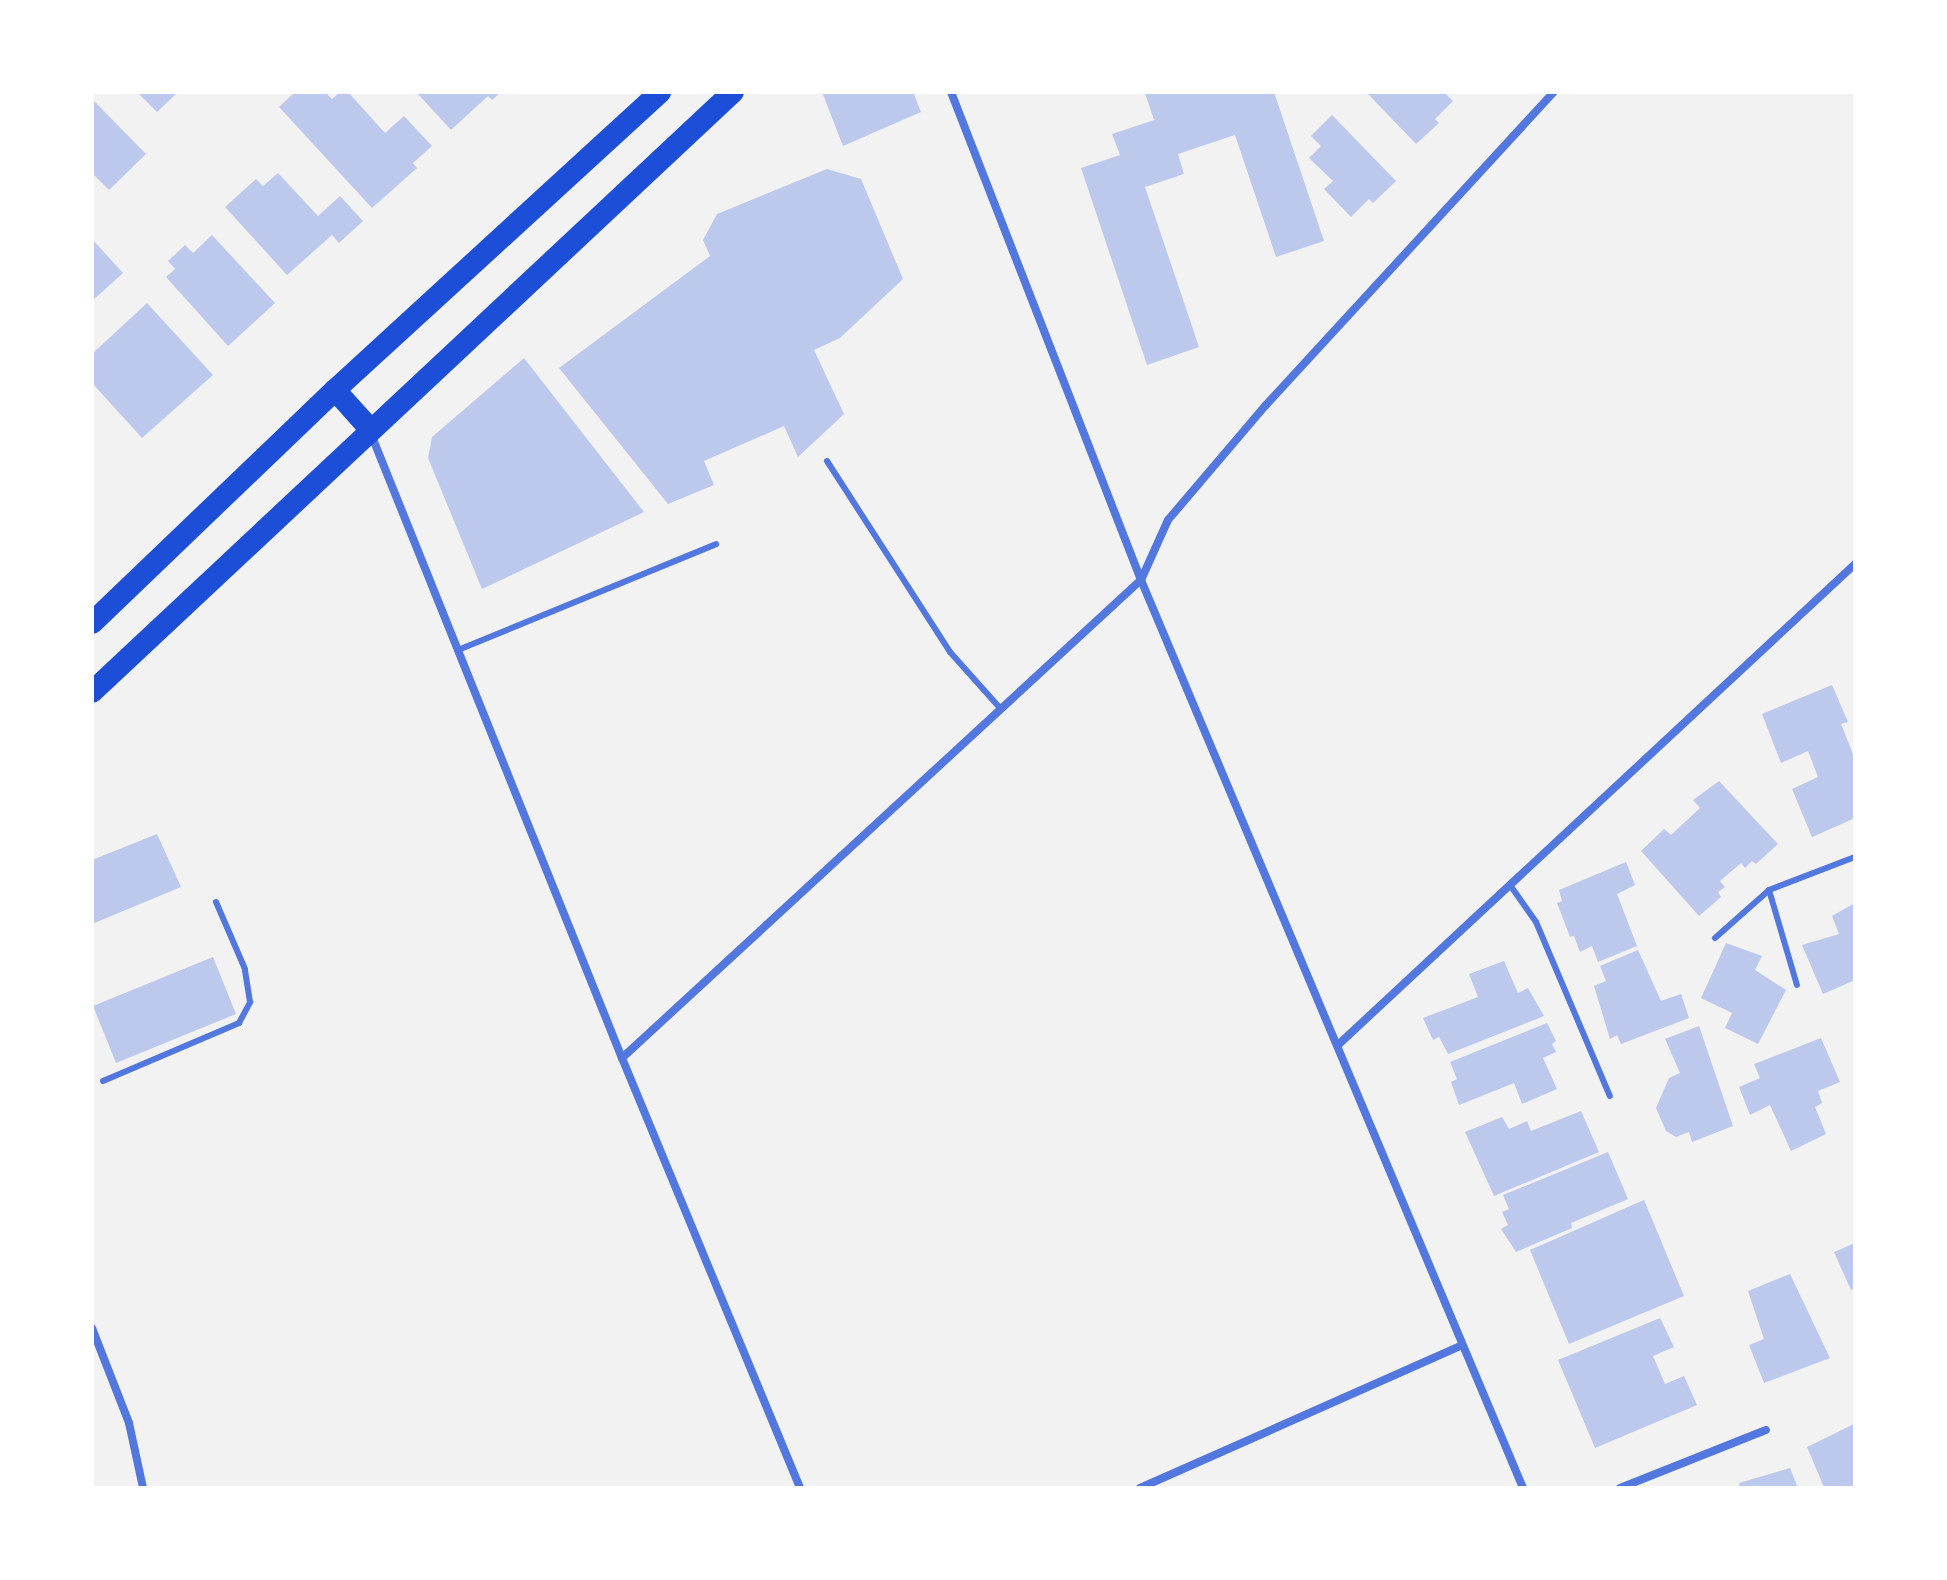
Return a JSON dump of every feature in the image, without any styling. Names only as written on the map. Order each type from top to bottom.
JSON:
[{"type":"highway","points":[[92,623],[335,390],[660,92]]},
{"type":"highway","points":[[92,692],[733,92]]},
{"type":"highway","points":[[335,390],[370,429]]},
{"type":"street","points":[[951,92],[1141,580],[1339,1044],[1460,1346],[1523,1488]]},
{"type":"street","points":[[622,1058],[1141,580],[1168,520],[1266,405],[1554,92]]},
{"type":"street","points":[[370,429],[622,1058],[800,1488]]},
{"type":"street","points":[[1339,1044],[1855,564]]},
{"type":"street","points":[[92,1328],[129,1423],[143,1488]]},
{"type":"street","points":[[1140,1488],[1460,1346]]},
{"type":"street","points":[[1620,1488],[1766,1430]]},
{"type":"lane","points":[[827,461],[950,652],[1001,709]]},
{"type":"lane","points":[[458,650],[716,544]]},
{"type":"lane","points":[[1715,938],[1769,890],[1855,857]]},
{"type":"lane","points":[[1510,885],[1536,922],[1610,1096]]},
{"type":"lane","points":[[1769,890],[1797,985]]},
{"type":"lane","points":[[103,1081],[239,1023],[250,1002],[245,969],[216,902]]},
{"type":"building","points":[[137,92],[178,92],[157,112]]},
{"type":"building","points":[[295,92],[325,92],[332,99],[340,92],[348,92],[385,133],[404,116],[432,146],[413,163],[417,168],[372,208],[279,107]]},
{"type":"building","points":[[416,92],[501,92],[492,100],[488,96],[451,130]]},
{"type":"building","points":[[822,92],[913,92],[921,112],[843,146]]},
{"type":"building","points":[[1274,92],[1324,241],[1276,257],[1235,135],[1178,154],[1184,174],[1145,187],[1199,347],[1147,365],[1081,168],[1120,155],[1112,134],[1154,120],[1145,93]]},
{"type":"building","points":[[1366,92],[1444,92],[1453,101],[1435,119],[1439,123],[1416,144]]},
{"type":"building","points":[[92,99],[146,154],[109,190],[92,173]]},
{"type":"building","points":[[1332,115],[1396,181],[1373,203],[1369,199],[1351,217],[1324,189],[1333,181],[1309,158],[1321,146],[1311,136]]},
{"type":"building","points":[[827,169],[861,179],[903,279],[840,338],[814,350],[844,414],[798,457],[784,426],[704,461],[714,485],[668,504],[559,368],[710,256],[703,240],[717,214]]},
{"type":"building","points":[[278,173],[318,216],[340,196],[363,221],[339,243],[332,235],[287,275],[225,207],[256,179],[263,186]]},
{"type":"building","points":[[212,235],[275,303],[228,346],[166,277],[175,269],[168,261],[185,245],[193,253]]},
{"type":"building","points":[[92,239],[123,273],[92,301]]},
{"type":"building","points":[[147,303],[213,375],[142,438],[92,383],[92,354]]},
{"type":"building","points":[[524,358],[644,512],[482,589],[428,458],[432,437]]},
{"type":"building","points":[[1832,685],[1848,722],[1841,724],[1855,759],[1855,818],[1812,837],[1792,789],[1818,777],[1808,751],[1781,763],[1762,714]]},
{"type":"building","points":[[1719,781],[1778,844],[1756,864],[1752,861],[1745,868],[1741,863],[1720,881],[1725,887],[1718,892],[1721,897],[1699,916],[1641,851],[1664,829],[1671,835],[1700,808],[1693,800]]},
{"type":"building","points":[[157,834],[181,887],[92,924],[92,860]]},
{"type":"building","points":[[1626,862],[1635,885],[1617,894],[1637,946],[1598,962],[1592,946],[1580,952],[1574,936],[1570,937],[1557,903],[1562,901],[1559,890]]},
{"type":"building","points":[[1855,903],[1855,980],[1823,994],[1802,945],[1839,934],[1832,916]]},
{"type":"building","points":[[1726,943],[1762,956],[1755,970],[1786,990],[1758,1044],[1725,1028],[1732,1013],[1701,998]]},
{"type":"building","points":[[1638,950],[1661,1001],[1681,994],[1689,1018],[1621,1044],[1617,1035],[1610,1039],[1594,986],[1606,981],[1600,966]]},
{"type":"building","points":[[213,957],[236,1014],[116,1063],[93,1006]]},
{"type":"building","points":[[1504,961],[1518,993],[1528,988],[1544,1016],[1448,1054],[1439,1037],[1433,1040],[1423,1018],[1478,997],[1469,974]]},
{"type":"building","points":[[1547,1023],[1556,1041],[1552,1044],[1556,1052],[1543,1058],[1557,1089],[1522,1104],[1514,1083],[1459,1105],[1451,1082],[1457,1079],[1450,1062]]},
{"type":"building","points":[[1699,1026],[1733,1126],[1692,1142],[1689,1132],[1676,1137],[1666,1131],[1656,1108],[1669,1078],[1680,1073],[1665,1039]]},
{"type":"building","points":[[1821,1038],[1840,1082],[1818,1091],[1822,1103],[1815,1107],[1826,1134],[1791,1151],[1770,1105],[1750,1115],[1739,1087],[1760,1078],[1754,1064]]},
{"type":"building","points":[[1581,1111],[1599,1152],[1494,1196],[1465,1132],[1502,1117],[1509,1129],[1527,1121],[1531,1131]]},
{"type":"building","points":[[1608,1152],[1628,1199],[1571,1223],[1572,1228],[1516,1252],[1501,1229],[1508,1225],[1502,1212],[1509,1209],[1503,1195]]},
{"type":"building","points":[[1644,1200],[1684,1296],[1569,1344],[1530,1250]]},
{"type":"building","points":[[1855,1243],[1855,1288],[1851,1290],[1834,1252]]},
{"type":"building","points":[[1790,1274],[1830,1358],[1764,1383],[1749,1345],[1764,1339],[1748,1291]]},
{"type":"building","points":[[1660,1318],[1674,1347],[1653,1356],[1665,1384],[1684,1376],[1697,1405],[1595,1448],[1558,1360]]},
{"type":"building","points":[[1854,1424],[1855,1488],[1828,1488],[1823,1485],[1807,1447]]},
{"type":"building","points":[[1790,1468],[1798,1488],[1740,1488],[1739,1483]]}]
